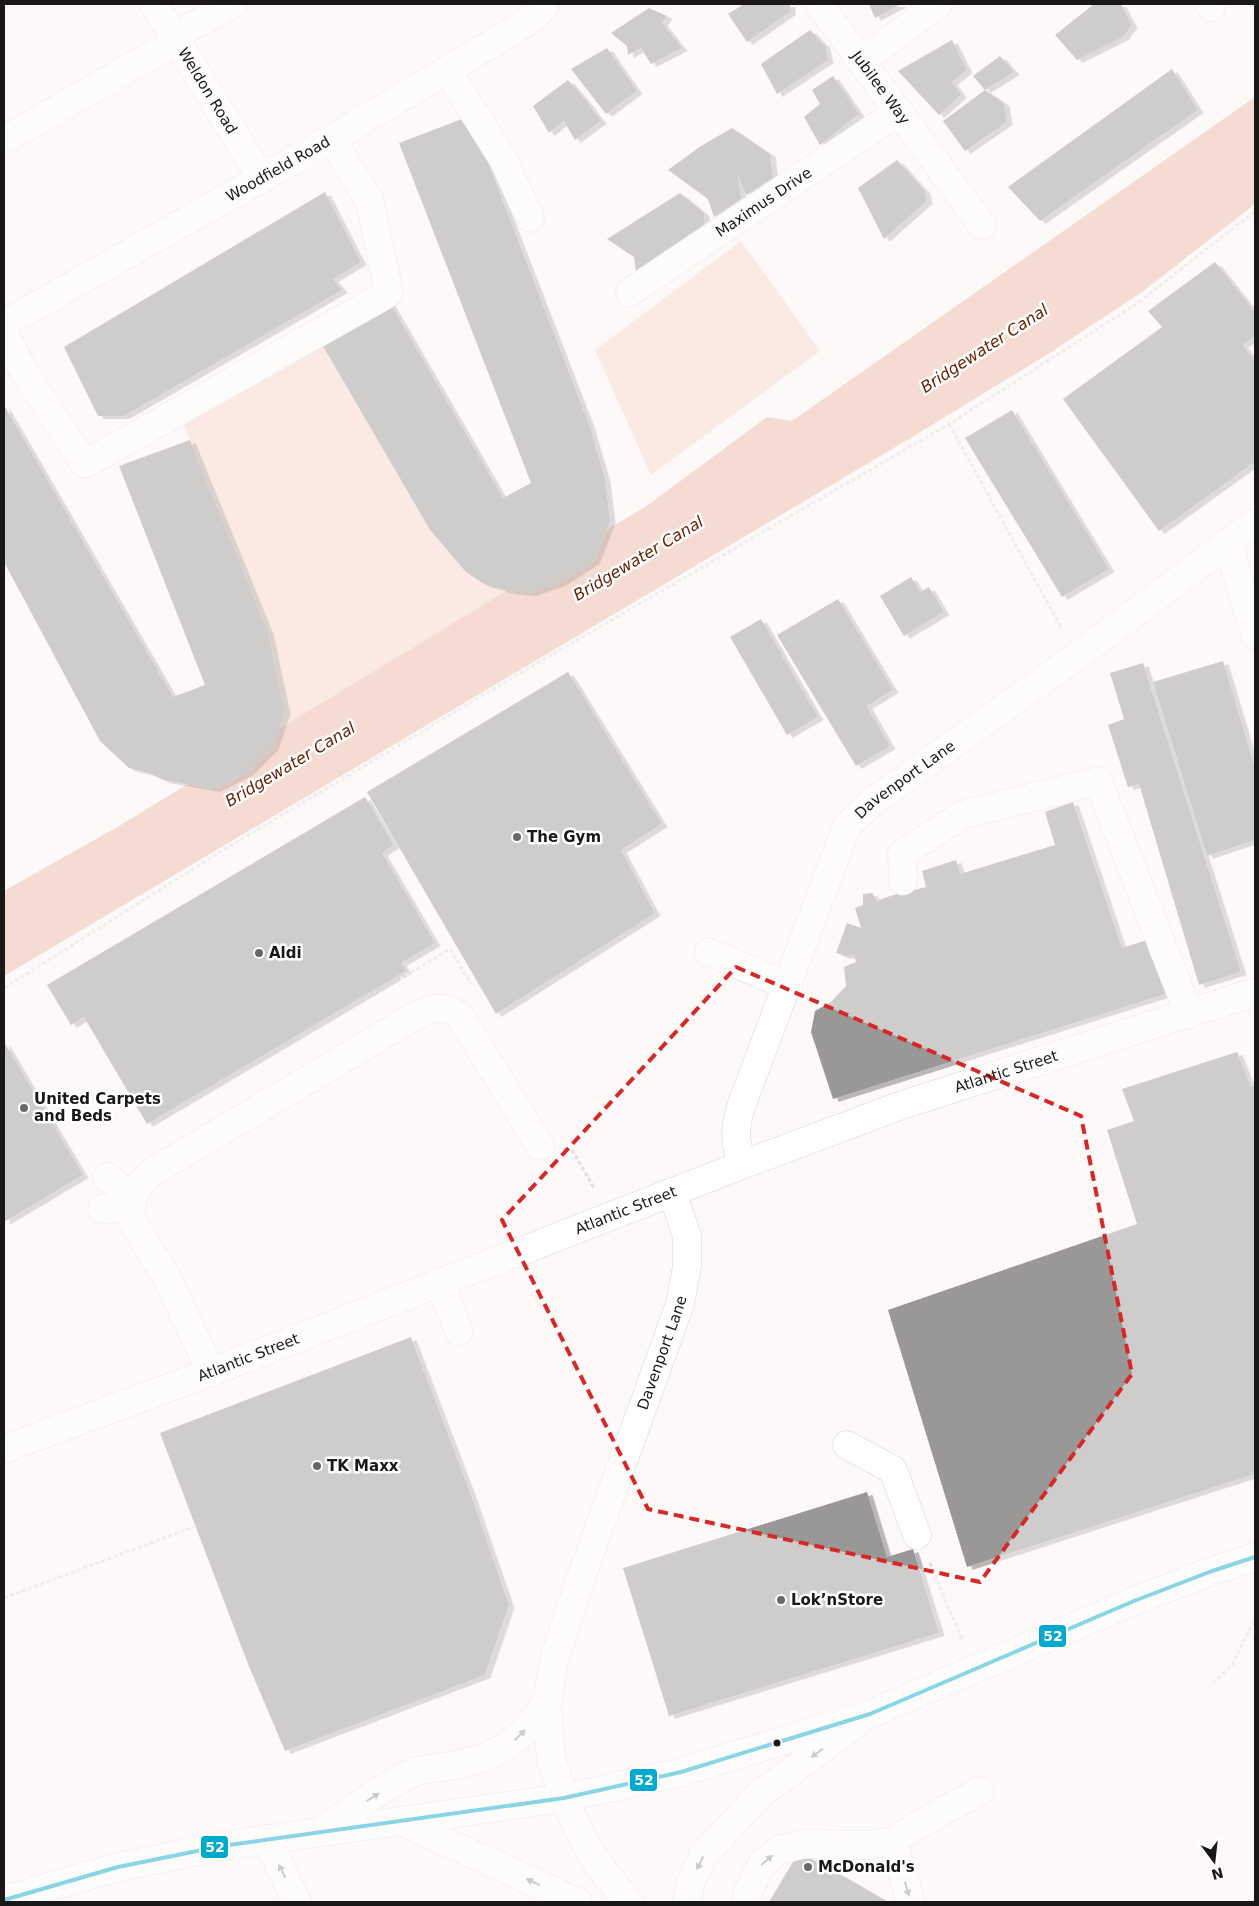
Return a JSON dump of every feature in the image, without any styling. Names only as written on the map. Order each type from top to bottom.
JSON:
[{"type":"street","name":"Weldon Road","points":[[154,4],[262,179]]},
{"type":"street","points":[[4,140],[232,4]]},
{"type":"street","name":"Woodfield Road","points":[[4,324],[331,140],[532,19],[545,4]]},
{"type":"street","name":"Jubilee Way","points":[[819,4],[982,225]]},
{"type":"street","points":[[862,61],[938,4]]},
{"type":"street","points":[[447,70],[503,159],[530,218]]},
{"type":"street","name":"Maximus Drive","points":[[630,292],[898,112]]},
{"type":"street","points":[[4,333],[26,375],[85,464],[389,293],[370,201],[331,140]]},
{"type":"street","name":"Davenport Lane","points":[[742,1165],[735,1129],[740,1109],[847,826],[872,802],[1077,656],[1255,523]]},
{"type":"street","points":[[1228,544],[1255,635]]},
{"type":"street","points":[[903,881],[902,854],[962,815],[1098,781],[1189,1014]]},
{"type":"street","points":[[709,952],[788,986]]},
{"type":"street","name":"Atlantic Street","points":[[4,1449],[211,1372],[672,1192],[902,1105],[1255,992]]},
{"type":"street","points":[[211,1372],[168,1280],[132,1219],[131,1203],[143,1180],[154,1171],[415,1016],[438,1008],[450,1009],[460,1016],[540,1146]]},
{"type":"street","points":[[106,1177],[131,1203]]},
{"type":"street","name":"Davenport Lane","points":[[629,1902],[599,1866],[581,1835],[564,1798],[552,1759],[548,1704],[554,1660],[581,1578],[680,1304],[687,1267],[687,1236],[680,1210],[672,1192]]},
{"type":"street","points":[[102,1209],[131,1203]]},
{"type":"street","points":[[440,1284],[459,1331]]},
{"type":"street","points":[[847,1444],[893,1470],[918,1535]]},
{"type":"street","points":[[4,1900],[118,1867],[222,1846],[564,1798],[681,1772],[870,1714],[1134,1601],[1255,1556]]},
{"type":"street","points":[[317,1832],[411,1773],[465,1764],[500,1750],[514,1741],[529,1726],[541,1710],[549,1694]]},
{"type":"street","points":[[687,1902],[691,1881],[703,1856],[759,1795],[870,1714]]},
{"type":"street","points":[[746,1902],[748,1890],[761,1865],[779,1850],[805,1844],[869,1845],[893,1841],[923,1822],[980,1791]]},
{"type":"street","points":[[400,1821],[578,1902]]},
{"type":"street","points":[[267,1839],[297,1902]]},
{"type":"street","points":[[893,1841],[911,1902]]},
{"type":"path","points":[[1249,4],[1255,10]]},
{"type":"path","points":[[4,988],[231,845],[527,668],[949,424],[1135,305],[1255,211]]},
{"type":"path","points":[[949,424],[1077,656]]},
{"type":"path","points":[[4,1598],[196,1526]]},
{"type":"path","points":[[918,1535],[975,1669]]},
{"type":"path","points":[[1213,1683],[1232,1665],[1255,1619]]},
{"type":"highlighted area","points":[[736,967],[1081,1116],[1132,1374],[980,1582],[648,1509],[502,1220]]},
{"type":"shaded area","points":[[741,241],[820,351],[651,475],[595,350]]},
{"type":"shaded area","points":[[320,341],[430,530],[466,572],[484,584],[509,591],[279,729],[285,711],[268,631],[182,417]]},
{"type":"water","name":"Bridgewater Canal","points":[[1255,97],[1255,204],[1142,292],[1048,354],[914,436],[4,976],[4,891],[119,826],[648,505],[767,417],[792,421]]},
{"type":"building","points":[[744,4],[790,4],[790,12],[747,42],[728,14]]},
{"type":"building","points":[[869,4],[901,4],[875,18]]},
{"type":"building","points":[[1094,4],[1121,4],[1132,25],[1123,37],[1077,60],[1055,35]]},
{"type":"building","points":[[649,8],[667,16],[662,23],[682,48],[651,64],[641,48],[628,55],[627,46],[611,33]]},
{"type":"building","points":[[810,30],[825,46],[828,60],[777,94],[761,64]]},
{"type":"building","points":[[952,40],[967,70],[952,82],[961,95],[939,115],[898,71]]},
{"type":"building","points":[[607,48],[637,91],[606,114],[571,69]]},
{"type":"building","points":[[1000,56],[1014,72],[985,90],[973,76]]},
{"type":"building","points":[[1172,69],[1198,110],[1040,221],[1008,187]]},
{"type":"building","points":[[833,76],[859,114],[820,145],[804,117],[820,104],[812,90]]},
{"type":"building","points":[[568,80],[601,121],[575,140],[564,121],[549,133],[533,106]]},
{"type":"building","points":[[985,90],[1004,103],[1007,122],[965,151],[943,121]]},
{"type":"building","points":[[470,116],[589,424],[605,479],[610,521],[594,561],[560,583],[530,593],[509,591],[484,584],[466,572],[430,530],[320,341],[389,301],[503,498],[531,483],[399,143]]},
{"type":"building","points":[[732,128],[770,154],[773,178],[746,195],[738,175],[741,199],[714,217],[708,199],[668,170],[701,146]]},
{"type":"building","points":[[897,160],[925,191],[927,201],[884,239],[858,188]]},
{"type":"building","points":[[325,192],[361,262],[333,279],[342,290],[124,416],[98,416],[64,347]]},
{"type":"building","points":[[680,193],[704,213],[704,227],[637,281],[634,257],[607,239]]},
{"type":"building","points":[[1215,262],[1255,312],[1255,336],[1243,345],[1255,361],[1255,462],[1159,531],[1063,399],[1162,327],[1148,311]]},
{"type":"building","points":[[4,405],[173,697],[205,685],[119,466],[190,440],[268,631],[285,711],[273,747],[248,772],[215,789],[164,780],[149,773],[129,768],[100,741],[4,562]]},
{"type":"building","points":[[1012,410],[1109,569],[1062,597],[965,438]]},
{"type":"building","points":[[911,577],[920,592],[929,587],[944,612],[904,636],[880,596]]},
{"type":"building","points":[[838,599],[893,690],[867,706],[890,746],[856,766],[777,635]]},
{"type":"building","points":[[761,619],[818,717],[787,735],[730,637]]},
{"type":"building","points":[[1223,661],[1255,768],[1255,840],[1207,856],[1153,682]]},
{"type":"building","points":[[1143,663],[1241,972],[1199,985],[1139,784],[1128,787],[1108,725],[1124,719],[1110,673]]},
{"type":"building","name":"The Gym","points":[[568,672],[662,824],[621,850],[655,913],[496,1014],[367,792]]},
{"type":"building","name":"Aldi","points":[[365,797],[394,845],[382,853],[435,943],[401,963],[406,971],[147,1124],[84,1017],[71,1025],[47,985]]},
{"type":"building","points":[[1073,802],[1122,948],[1147,940],[1151,959],[1159,956],[1172,992],[833,1099],[811,1032],[815,1011],[831,1002],[846,986],[844,967],[856,962],[854,955],[847,956],[836,953],[847,923],[861,928],[855,908],[863,905],[863,894],[872,893],[877,901],[926,887],[922,871],[956,860],[960,874],[1055,845],[1045,812]]},
{"type":"building","name":"United Carpets and Beds","points":[[4,1042],[83,1175],[4,1222]]},
{"type":"building","points":[[1237,1052],[1251,1087],[1255,1085],[1255,1474],[967,1567],[888,1310],[1137,1224],[1107,1130],[1134,1121],[1122,1089]]},
{"type":"building","points":[[411,1337],[470,1492],[509,1605],[485,1675],[285,1751],[248,1664],[160,1433]]},
{"type":"building","name":"Lok’nStore","points":[[867,1492],[887,1557],[913,1549],[939,1633],[669,1716],[623,1568]]},
{"type":"building","name":"McDonald's","points":[[799,1852],[852,1881],[888,1902],[769,1902]]},
{"type":"transit line","name":"52","points":[[4,1900],[118,1867],[222,1846],[564,1798],[681,1772],[870,1714],[1134,1601],[1212,1571],[1255,1557]]},
{"type":"place","name":"The Gym","points":[[517,837]]},
{"type":"place","name":"Aldi","points":[[259,953]]},
{"type":"place","name":"United Carpets and Beds","points":[[24,1108]]},
{"type":"place","name":"TK Maxx","points":[[317,1466]]},
{"type":"place","name":"Lok’nStore","points":[[781,1600]]},
{"type":"place","name":"McDonald's","points":[[808,1867]]}]
